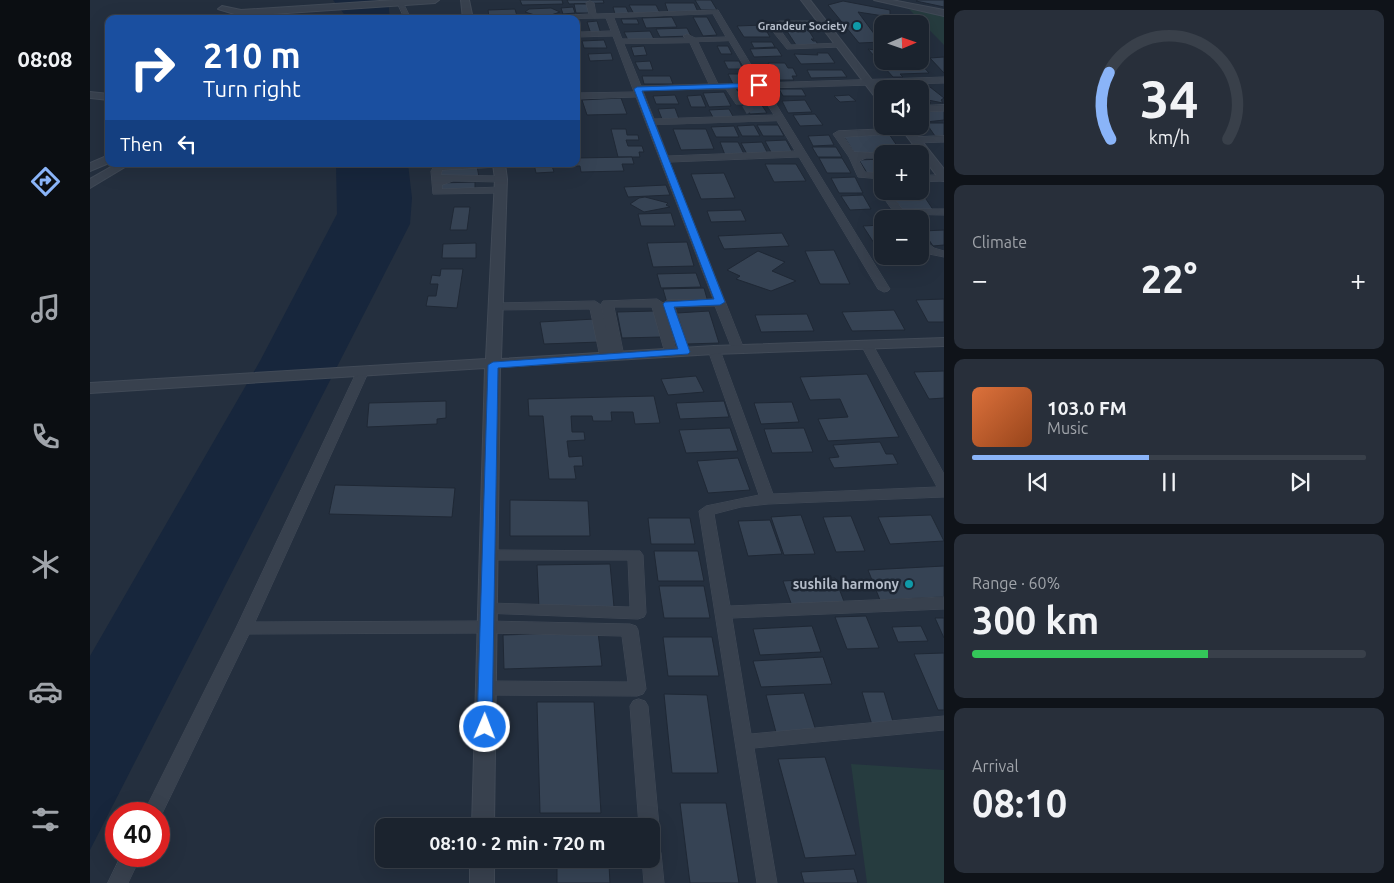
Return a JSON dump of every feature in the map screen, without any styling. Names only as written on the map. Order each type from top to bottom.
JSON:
[{"type":"street","points":[[249,15],[351,0]]},
{"type":"street","points":[[224,14],[331,4],[435,0]]},
{"type":"street","points":[[464,0],[467,15]]},
{"type":"street","points":[[805,0],[874,89]]},
{"type":"street","points":[[878,0],[944,13]]},
{"type":"street","points":[[398,2],[406,15]]},
{"type":"street","points":[[590,3],[593,16]]},
{"type":"street","points":[[580,17],[714,12],[763,97],[780,118],[884,289]]},
{"type":"street","points":[[609,16],[738,349]]},
{"type":"street","points":[[822,22],[777,25],[787,46],[790,47],[840,45]]},
{"type":"street","points":[[580,35],[679,40],[731,39]]},
{"type":"street","points":[[692,40],[715,87]]},
{"type":"street","points":[[729,86],[737,102],[869,82],[943,84]]},
{"type":"street","points":[[580,96],[729,86],[763,97]]},
{"type":"street","points":[[90,87],[105,88]]},
{"type":"street","points":[[90,95],[105,97]]},
{"type":"street","points":[[746,104],[763,97]]},
{"type":"street","points":[[929,107],[944,106]]},
{"type":"street","points":[[651,122],[754,117],[780,118]]},
{"type":"street","points":[[874,131],[838,134],[851,155],[874,156]]},
{"type":"street","points":[[929,147],[944,141]]},
{"type":"street","points":[[664,159],[801,154]]},
{"type":"street","points":[[874,157],[853,159],[864,176],[874,176]]},
{"type":"street","points":[[90,168],[105,160]]},
{"type":"street","points":[[929,161],[943,177]]},
{"type":"street","points":[[90,184],[119,167]]},
{"type":"street","points":[[438,167],[500,176],[436,178],[438,167]]},
{"type":"street","points":[[500,176],[439,192],[437,192],[437,182],[500,176]]},
{"type":"street","points":[[483,818],[493,365],[500,176]]},
{"type":"street","points":[[929,176],[943,177]]},
{"type":"street","points":[[929,178],[943,177]]},
{"type":"street","points":[[890,200],[899,212],[944,212]]},
{"type":"street","points":[[929,250],[944,254]]},
{"type":"street","points":[[678,352],[668,304],[720,302]]},
{"type":"street","points":[[612,357],[608,304],[657,303],[678,352]]},
{"type":"street","points":[[496,308],[595,305],[612,357]]},
{"type":"street","points":[[91,389],[714,350],[944,342]]},
{"type":"street","points":[[868,345],[944,488]]},
{"type":"street","points":[[714,350],[768,499]]},
{"type":"street","points":[[158,802],[244,628],[362,373]]},
{"type":"street","points":[[767,883],[706,512],[735,504],[768,499],[944,492]]},
{"type":"street","points":[[488,609],[638,613],[635,556],[490,555]]},
{"type":"street","points":[[721,612],[944,603]]},
{"type":"street","points":[[244,628],[487,627],[630,630],[637,689],[486,688]]},
{"type":"street","points":[[639,706],[648,818]]},
{"type":"street","points":[[743,742],[944,723]]},
{"type":"street","points":[[118,883],[126,867]]},
{"type":"street","points":[[482,868],[482,883]]},
{"type":"street","points":[[652,868],[654,883]]},
{"type":"green space","points":[[909,9],[944,16],[944,45],[929,30],[929,15],[915,15]]},
{"type":"green space","points":[[851,764],[944,770],[944,883],[867,883]]},
{"type":"water","points":[[333,0],[388,0],[390,15],[344,14]]},
{"type":"water","points":[[336,167],[408,167],[412,198],[410,224],[115,802],[105,802],[105,821],[90,850],[90,656],[260,361],[337,214]]},
{"type":"building","points":[[520,0],[562,0],[563,4],[522,5]]},
{"type":"building","points":[[567,0],[603,0],[604,3],[569,4]]},
{"type":"building","points":[[695,0],[711,0],[717,10],[701,10]]},
{"type":"building","points":[[944,0],[944,7],[916,1]]},
{"type":"building","name":"Grandeur Society","points":[[843,1],[890,10],[890,15],[858,12],[874,34],[874,42],[859,43],[828,5]]},
{"type":"building","points":[[665,3],[694,3],[698,12],[668,12]]},
{"type":"building","points":[[574,4],[588,4],[591,13],[576,13]]},
{"type":"building","points":[[629,5],[656,5],[660,13],[634,14]]},
{"type":"building","points":[[573,7],[575,13],[563,14],[561,8]]},
{"type":"building","points":[[613,7],[626,7],[629,14],[615,14]]},
{"type":"building","points":[[551,8],[560,12],[551,15],[535,15],[525,12],[529,9]]},
{"type":"building","points":[[515,9],[517,15],[489,15],[488,10]]},
{"type":"building","points":[[672,17],[677,27],[646,28],[642,18]]},
{"type":"building","points":[[693,17],[707,17],[717,35],[703,36]]},
{"type":"building","points":[[621,19],[637,19],[639,24],[623,24]]},
{"type":"building","points":[[597,21],[601,34],[591,34],[587,22]]},
{"type":"building","points":[[763,25],[770,37],[744,37],[737,26]]},
{"type":"building","points":[[783,25],[806,26],[814,39],[811,39],[816,41],[818,45],[796,45]]},
{"type":"building","points":[[687,28],[691,36],[660,37],[656,29]]},
{"type":"building","points":[[650,31],[654,39],[628,40],[624,32]]},
{"type":"building","points":[[604,40],[607,48],[584,48],[582,41]]},
{"type":"building","points":[[751,42],[772,42],[775,47],[754,48]]},
{"type":"building","points":[[644,46],[647,55],[634,56],[631,47]]},
{"type":"building","points":[[717,46],[728,46],[732,54],[721,54]]},
{"type":"building","points":[[777,48],[782,56],[754,57],[750,49]]},
{"type":"building","points":[[868,49],[874,50],[874,56]]},
{"type":"building","points":[[611,53],[613,60],[590,61],[588,54]]},
{"type":"building","points":[[817,53],[828,53],[835,63],[801,64],[794,54],[818,55]]},
{"type":"building","points":[[944,57],[944,73],[930,58]]},
{"type":"building","points":[[650,61],[653,70],[639,70],[635,62]]},
{"type":"building","points":[[724,61],[739,61],[743,69],[728,69]]},
{"type":"building","points":[[768,63],[785,63],[788,68],[793,68],[797,76],[792,76],[794,80],[777,80]]},
{"type":"building","points":[[807,70],[842,70],[847,77],[811,78]]},
{"type":"building","points":[[887,70],[926,70],[929,73],[900,74],[903,77],[893,77]]},
{"type":"building","points":[[728,74],[745,74],[750,84],[733,84]]},
{"type":"building","points":[[642,76],[670,76],[673,84],[644,84]]},
{"type":"building","points":[[929,87],[944,98],[941,100],[943,103],[929,100]]},
{"type":"building","points":[[779,89],[802,89],[806,96],[783,96]]},
{"type":"building","points":[[751,90],[758,101],[739,101],[733,91]]},
{"type":"building","points":[[724,92],[731,106],[709,107],[703,93]]},
{"type":"building","points":[[675,95],[679,104],[656,104],[653,96]]},
{"type":"building","points":[[701,95],[706,107],[691,107],[687,96]]},
{"type":"building","points":[[849,95],[856,101],[840,102],[834,96]]},
{"type":"building","points":[[621,98],[627,114],[587,115],[582,100]]},
{"type":"building","points":[[805,100],[812,112],[788,113],[782,101]]},
{"type":"building","points":[[744,104],[761,104],[767,113],[750,114]]},
{"type":"building","points":[[675,108],[679,119],[662,119],[658,109]]},
{"type":"building","points":[[729,109],[734,118],[714,119],[709,110]]},
{"type":"building","points":[[929,110],[944,110],[944,120],[929,122]]},
{"type":"building","points":[[815,114],[823,125],[800,126],[793,115]]},
{"type":"building","points":[[929,123],[944,123],[944,136],[935,136],[929,127]]},
{"type":"building","points":[[754,125],[760,136],[742,136],[737,126]]},
{"type":"building","points":[[757,125],[778,125],[784,136],[763,136]]},
{"type":"building","points":[[734,126],[739,137],[716,137],[711,127]]},
{"type":"building","points":[[611,129],[626,129],[627,135],[638,135],[639,140],[626,140],[628,146],[642,146],[644,152],[639,152],[640,157],[618,157]]},
{"type":"building","points":[[673,129],[706,129],[714,149],[681,150]]},
{"type":"building","points":[[829,135],[834,145],[813,146],[808,136]]},
{"type":"building","points":[[843,135],[890,135],[897,145],[874,145],[874,154],[855,154]]},
{"type":"building","points":[[786,140],[793,153],[772,154],[765,141]]},
{"type":"building","points":[[720,142],[738,142],[744,154],[725,155]]},
{"type":"building","points":[[762,142],[768,154],[747,154],[741,143]]},
{"type":"building","points":[[812,147],[836,147],[842,157],[818,157]]},
{"type":"building","points":[[632,157],[634,164],[622,164],[624,171],[581,172],[580,158]]},
{"type":"building","points":[[819,158],[842,158],[851,173],[827,173]]},
{"type":"building","points":[[874,159],[874,176],[869,176],[859,160]]},
{"type":"building","points":[[765,164],[796,164],[806,181],[774,182]]},
{"type":"building","points":[[477,167],[479,177],[439,178],[440,168]]},
{"type":"building","points":[[535,167],[552,167],[554,172],[536,173]]},
{"type":"building","points":[[724,173],[735,198],[701,199],[691,174]]},
{"type":"building","points":[[855,177],[863,193],[839,193],[831,178]]},
{"type":"building","points":[[475,182],[475,190],[440,191],[439,183]]},
{"type":"building","points":[[666,185],[670,195],[628,197],[624,187]]},
{"type":"building","points":[[863,195],[871,209],[850,210],[841,196]]},
{"type":"building","points":[[645,197],[668,203],[666,205],[670,207],[644,212],[630,204],[639,198]]},
{"type":"building","points":[[896,200],[927,200],[934,211],[929,210],[902,210]]},
{"type":"building","points":[[454,207],[470,207],[467,230],[450,230]]},
{"type":"building","points":[[741,210],[746,221],[711,222],[707,211]]},
{"type":"building","points":[[671,213],[675,226],[641,226],[638,214]]},
{"type":"building","points":[[874,225],[874,243],[863,226]]},
{"type":"building","points":[[944,230],[944,245],[933,246],[929,240],[929,231]]},
{"type":"building","points":[[782,233],[789,246],[724,249],[718,236]]},
{"type":"building","points":[[687,242],[694,266],[653,267],[647,243]]},
{"type":"building","points":[[476,243],[476,258],[442,258],[443,244]]},
{"type":"building","points":[[834,250],[850,284],[820,284],[805,251]]},
{"type":"building","points":[[758,251],[785,262],[772,271],[796,281],[771,291],[736,279],[740,276],[727,270]]},
{"type":"building","points":[[441,269],[463,269],[457,308],[426,306],[428,296],[436,296],[438,284],[430,284],[432,275],[440,276]]},
{"type":"building","points":[[696,273],[701,287],[661,288],[657,274]]},
{"type":"building","points":[[704,288],[708,302],[667,303],[663,289]]},
{"type":"building","points":[[944,299],[944,322],[928,322],[916,300]]},
{"type":"building","points":[[894,310],[905,330],[852,331],[842,312]]},
{"type":"building","points":[[655,311],[661,337],[622,338],[617,312]]},
{"type":"building","points":[[709,311],[719,343],[687,344],[677,313]]},
{"type":"building","points":[[807,314],[814,331],[761,332],[755,315]]},
{"type":"building","points":[[595,319],[600,342],[544,344],[540,322]]},
{"type":"building","points":[[944,371],[944,398],[929,399],[914,372]]},
{"type":"building","points":[[867,374],[899,437],[828,441],[818,419],[848,417],[840,399],[810,400],[800,377]]},
{"type":"building","points":[[696,376],[704,392],[668,395],[661,379]]},
{"type":"building","points":[[654,396],[660,423],[635,424],[633,412],[611,412],[612,421],[593,421],[592,416],[571,416],[572,432],[584,432],[585,440],[567,441],[569,457],[582,456],[583,466],[574,466],[576,479],[549,479],[543,416],[529,416],[528,399]]},
{"type":"building","points":[[446,401],[446,418],[437,419],[437,424],[367,427],[369,403]]},
{"type":"building","points":[[724,401],[729,417],[680,419],[676,403]]},
{"type":"building","points":[[792,402],[799,422],[761,424],[754,403]]},
{"type":"building","points":[[730,428],[738,451],[686,453],[679,430]]},
{"type":"building","points":[[804,428],[813,452],[772,453],[764,429]]},
{"type":"building","points":[[880,442],[886,454],[893,454],[898,464],[834,468],[829,458],[839,457],[833,445]]},
{"type":"building","points":[[738,458],[750,490],[708,493],[697,461]]},
{"type":"building","points":[[335,485],[455,488],[452,517],[329,514]]},
{"type":"building","points":[[510,500],[588,501],[590,536],[510,536]]},
{"type":"building","points":[[801,515],[815,554],[784,555],[771,517]]},
{"type":"building","points":[[931,515],[944,541],[890,544],[878,517]]},
{"type":"building","points":[[851,516],[865,551],[836,552],[823,517]]},
{"type":"building","points":[[648,518],[690,518],[695,544],[651,544]]},
{"type":"building","points":[[770,520],[782,554],[748,556],[738,521]]},
{"type":"building","points":[[654,551],[698,551],[704,581],[658,581]]},
{"type":"building","points":[[610,564],[614,607],[539,608],[537,565]]},
{"type":"building","name":"sushila harmony","points":[[944,566],[944,597],[880,600],[868,570]]},
{"type":"building","points":[[835,578],[845,604],[792,606],[783,581]]},
{"type":"building","points":[[659,586],[704,586],[710,618],[664,618]]},
{"type":"building","points":[[866,616],[879,648],[847,649],[835,617]]},
{"type":"building","points":[[935,618],[944,618],[944,638]]},
{"type":"building","points":[[812,626],[821,652],[760,655],[753,629]]},
{"type":"building","points":[[921,626],[928,641],[898,642],[892,627]]},
{"type":"building","points":[[598,632],[602,666],[504,669],[503,635]]},
{"type":"building","points":[[663,637],[712,637],[719,676],[668,676]]},
{"type":"building","points":[[944,653],[944,710],[938,710],[914,654]]},
{"type":"building","points":[[823,657],[832,684],[761,687],[753,661]]},
{"type":"building","points":[[862,692],[884,692],[894,725],[872,725]]},
{"type":"building","points":[[804,693],[817,734],[777,736],[766,695]]},
{"type":"building","points":[[664,694],[707,695],[718,773],[672,773]]},
{"type":"building","points":[[537,702],[594,702],[601,813],[540,813]]},
{"type":"building","points":[[825,757],[856,855],[805,858],[778,759]]},
{"type":"building","points":[[680,803],[726,803],[739,883],[690,883]]},
{"type":"building","points":[[557,868],[609,868],[610,883],[557,883]]},
{"type":"building","points":[[854,869],[858,883],[804,883],[801,872]]},
{"type":"tunnel","points":[[746,104],[752,114]]},
{"type":"place","name":"Grandeur Society","points":[[857,26]]},
{"type":"place","name":"sushila harmony","points":[[909,584]]},
{"type":"route","points":[[485,727],[493,365],[684,352],[668,304],[720,302],[637,89],[759,85]]}]
